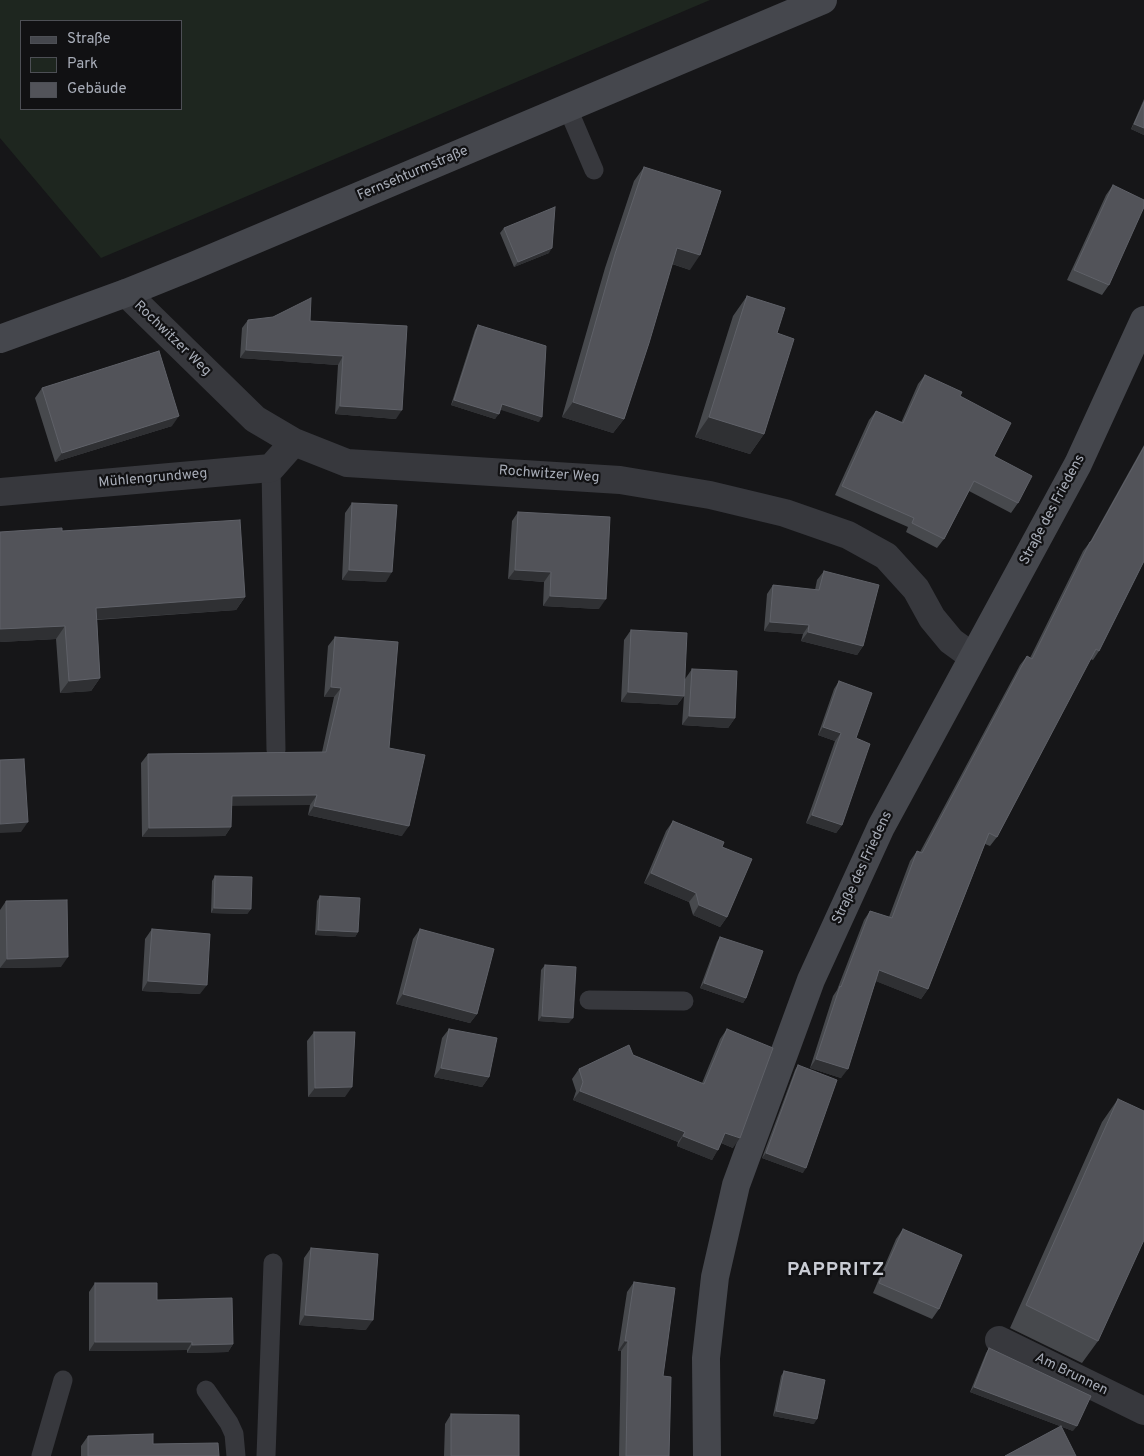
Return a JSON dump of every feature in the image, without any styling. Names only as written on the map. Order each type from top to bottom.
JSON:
[{"type":"street","name":"Fernsehturmstraße","points":[[0,339],[126,293],[568,109],[823,0]]},
{"type":"street","name":"Rochwitzer Weg","points":[[126,293],[255,419],[294,442],[346,462],[620,480],[710,495],[785,513],[848,535],[886,556],[916,589],[941,630],[951,641],[974,657]]},
{"type":"street","name":"Straße des Friedens","points":[[707,1456],[706,1358],[715,1277],[736,1185],[811,980],[881,827],[1078,464],[1144,320]]},
{"type":"street","points":[[271,468],[294,442]]},
{"type":"street","name":"Mühlengrundweg","points":[[0,492],[271,468]]},
{"type":"street","name":"Am Brunnen","points":[[998,1340],[1144,1411]]},
{"type":"lane","points":[[568,109],[594,170]]},
{"type":"lane","points":[[271,468],[276,750]]},
{"type":"lane","points":[[590,1000],[684,1001]]},
{"type":"lane","points":[[266,1456],[273,1263]]},
{"type":"lane","points":[[41,1456],[63,1380]]},
{"type":"lane","points":[[206,1390],[223,1413],[234,1434],[236,1456]]},
{"type":"green space","points":[[0,0],[710,0],[101,258],[0,138]]},
{"type":"building","points":[[1144,102],[1144,128],[1134,124]]},
{"type":"building","points":[[644,167],[721,191],[700,255],[677,248],[624,419],[573,402],[615,254]]},
{"type":"building","points":[[1113,185],[1144,200],[1144,207],[1109,285],[1074,270]]},
{"type":"building","points":[[555,207],[552,248],[518,262],[504,228]]},
{"type":"building","points":[[747,296],[785,308],[777,333],[794,339],[764,434],[709,417]]},
{"type":"building","points":[[311,298],[310,321],[407,326],[402,410],[340,406],[343,356],[246,350],[248,320],[273,317]]},
{"type":"building","points":[[478,325],[546,346],[542,417],[502,404],[499,414],[454,400]]},
{"type":"building","points":[[159,351],[179,416],[62,453],[42,388]]},
{"type":"building","points":[[925,375],[962,392],[960,396],[1011,423],[994,456],[1032,476],[1018,503],[974,481],[944,539],[912,523],[914,518],[842,486],[876,411],[903,423]]},
{"type":"building","points":[[1144,447],[1144,561],[1099,651],[1096,649],[997,837],[989,833],[928,989],[879,970],[848,1069],[816,1059],[840,986],[870,911],[892,918],[917,851],[922,853],[1027,656],[1032,659],[1090,542]]},
{"type":"building","points":[[352,503],[397,505],[392,572],[349,570]]},
{"type":"building","points":[[518,512],[610,517],[606,599],[550,596],[551,572],[515,570]]},
{"type":"building","points":[[240,520],[245,597],[96,608],[100,678],[69,681],[65,626],[0,629],[0,532],[62,528],[62,531]]},
{"type":"building","points":[[824,571],[879,585],[863,646],[808,632],[809,625],[770,622],[773,585],[819,590]]},
{"type":"building","points":[[631,630],[687,633],[684,696],[628,692]]},
{"type":"building","points":[[335,637],[398,642],[389,748],[425,755],[409,826],[314,806],[317,795],[232,796],[231,827],[149,828],[148,754],[326,752],[341,688],[331,687]]},
{"type":"building","points":[[692,669],[737,671],[735,718],[689,716]]},
{"type":"building","points":[[839,681],[872,693],[856,738],[870,744],[842,825],[812,815],[841,733],[823,727]]},
{"type":"building","points":[[24,759],[28,822],[0,824],[0,760]]},
{"type":"building","points":[[673,821],[724,842],[722,847],[752,859],[727,917],[699,905],[696,893],[651,873]]},
{"type":"building","points":[[215,876],[252,877],[251,909],[214,908]]},
{"type":"building","points":[[320,896],[360,898],[358,932],[318,930]]},
{"type":"building","points":[[67,900],[68,957],[7,959],[6,901]]},
{"type":"building","points":[[152,929],[210,934],[207,985],[148,981]]},
{"type":"building","points":[[420,929],[494,949],[477,1014],[403,994]]},
{"type":"building","points":[[720,937],[763,951],[746,998],[704,983]]},
{"type":"building","points":[[545,965],[576,967],[573,1018],[542,1016]]},
{"type":"building","points":[[449,1029],[497,1038],[489,1077],[441,1068]]},
{"type":"building","points":[[727,1029],[773,1048],[740,1138],[725,1133],[718,1150],[683,1136],[685,1132],[580,1091],[583,1082],[579,1069],[629,1045],[633,1055],[704,1084]]},
{"type":"building","points":[[314,1032],[355,1032],[352,1087],[315,1088]]},
{"type":"building","points":[[798,1065],[837,1080],[806,1168],[766,1153]]},
{"type":"building","points":[[1118,1099],[1144,1111],[1144,1240],[1098,1341],[1026,1305]]},
{"type":"building","points":[[903,1229],[962,1255],[939,1309],[879,1283]]},
{"type":"building","points":[[311,1248],[378,1254],[373,1320],[305,1315]]},
{"type":"building","points":[[634,1282],[675,1288],[663,1376],[671,1377],[669,1456],[626,1456],[628,1341],[625,1341]]},
{"type":"building","points":[[95,1283],[157,1283],[157,1300],[232,1298],[233,1344],[192,1345],[192,1342],[95,1342]]},
{"type":"building","points":[[989,1348],[1091,1396],[1077,1426],[974,1387]]},
{"type":"building","points":[[784,1371],[825,1380],[817,1419],[776,1411]]},
{"type":"building","points":[[451,1414],[519,1415],[519,1456],[451,1456]]},
{"type":"building","points":[[1061,1426],[1076,1456],[1005,1456]]},
{"type":"building","points":[[153,1434],[153,1444],[218,1443],[219,1456],[88,1456],[88,1436]]},
{"type":"district","name":"PAPPRITZ","points":[[836,1271]]}]
